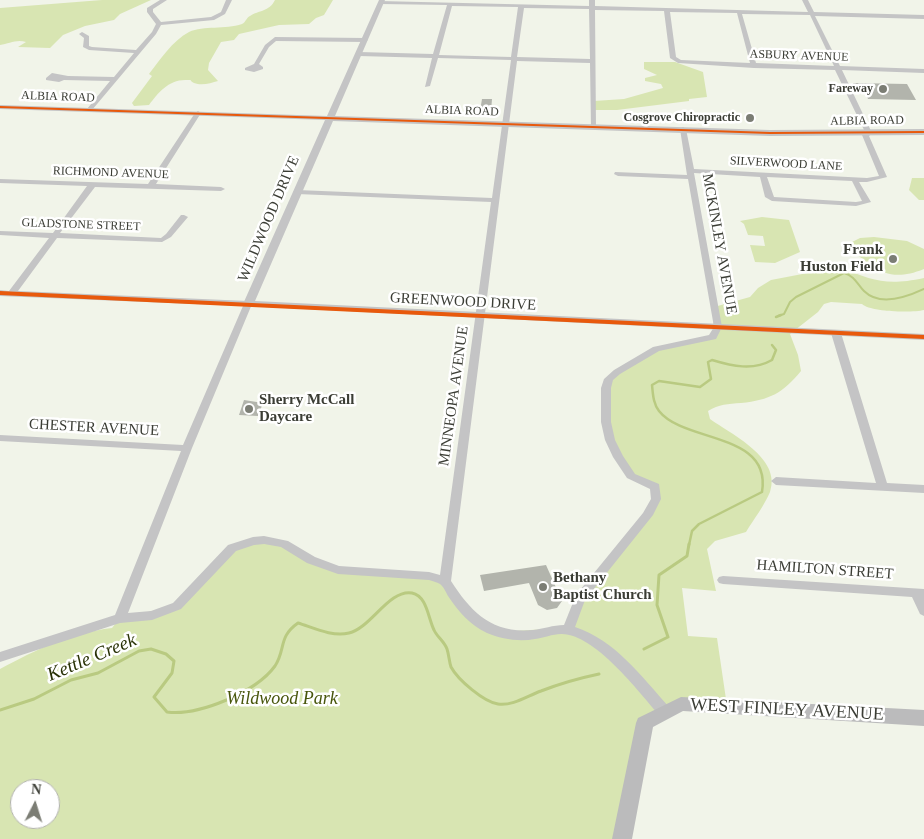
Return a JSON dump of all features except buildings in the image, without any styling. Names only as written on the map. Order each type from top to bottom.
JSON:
[{"type":"main road","name":"WEST FINLEY AVENUE","points":[[664,712],[681,704],[701,704],[924,718]]},
{"type":"main road","points":[[622,839],[646,724],[664,712]]},
{"type":"street","points":[[159,24],[150,13],[150,8],[164,0]]},
{"type":"street","points":[[159,24],[212,19],[223,13],[229,0]]},
{"type":"street","points":[[592,0],[594,126]]},
{"type":"street","points":[[805,0],[869,133]]},
{"type":"street","points":[[381,1],[924,17]]},
{"type":"street","name":"WILDWOOD DRIVE","points":[[120,618],[187,448],[381,1]]},
{"type":"street","points":[[427,86],[450,4]]},
{"type":"street","name":"MINNEOPA AVENUE","points":[[445,582],[520,6]]},
{"type":"street","name":"ASBURY AVENUE","points":[[666,10],[674,59],[697,64],[924,71]]},
{"type":"street","points":[[739,12],[754,66]]},
{"type":"street","points":[[90,109],[154,33],[159,24]]},
{"type":"street","points":[[82,34],[87,37],[86,47],[91,49],[138,52]]},
{"type":"street","points":[[256,64],[267,46],[275,39],[365,40]]},
{"type":"street","points":[[359,54],[592,61]]},
{"type":"street","points":[[65,78],[114,79]]},
{"type":"street","name":"ALBIA ROAD","points":[[0,107],[683,129],[869,133],[924,132]]},
{"type":"street","points":[[151,186],[198,113]]},
{"type":"street","name":"MCKINLEY AVENUE","points":[[568,629],[580,598],[647,515],[656,498],[655,487],[631,476],[610,440],[605,404],[606,388],[609,380],[628,364],[656,349],[713,337],[718,327],[683,129]]},
{"type":"street","name":"SILVERWOOD LANE","points":[[618,174],[879,179],[884,177],[865,134],[869,133]]},
{"type":"street","points":[[763,176],[769,197],[772,199],[856,204],[867,202],[854,179]]},
{"type":"street","name":"RICHMOND AVENUE","points":[[0,181],[221,189]]},
{"type":"street","points":[[12,293],[93,184]]},
{"type":"street","points":[[297,192],[495,200]]},
{"type":"street","name":"GLADSTONE STREET","points":[[0,233],[162,240],[170,236],[179,221],[184,217]]},
{"type":"street","name":"GREENWOOD DRIVE","points":[[0,293],[924,337]]},
{"type":"street","points":[[836,333],[883,487]]},
{"type":"street","name":"CHESTER AVENUE","points":[[0,438],[187,448]]},
{"type":"street","points":[[776,481],[924,489]]},
{"type":"street","points":[[0,657],[120,618],[152,615],[177,606],[232,548],[253,541],[264,540],[284,544],[311,560],[338,570],[429,576],[445,582],[458,603],[471,618],[487,628],[498,632],[530,635],[558,629],[576,631],[592,641],[623,666],[664,712]]},
{"type":"street","name":"HAMILTON STREET","points":[[723,580],[920,593]]},
{"type":"street","points":[[920,593],[924,611]]},
{"type":"green space","points":[[102,0],[151,0],[120,14],[114,20],[85,26],[63,35],[50,48],[18,47],[26,42],[22,41],[0,45],[0,8]]},
{"type":"green space","points":[[275,0],[333,0],[324,15],[316,18],[309,24],[279,25],[239,34],[234,40],[221,42],[209,63],[208,70],[218,81],[197,84],[190,80],[181,80],[169,84],[149,105],[134,106],[132,103],[152,76],[149,74],[177,40],[195,30],[242,24],[253,14],[270,7]]},
{"type":"green space","points":[[644,62],[675,62],[703,72],[707,97],[617,110],[594,110],[594,101],[624,99],[663,88],[661,84],[645,81],[645,78],[657,75],[644,69]]},
{"type":"green space","points":[[912,178],[924,178],[924,200],[919,200],[909,190]]},
{"type":"green space","points":[[762,217],[789,220],[800,252],[775,263],[755,262],[750,245],[765,246],[763,236],[748,235],[744,224],[740,221]]},
{"type":"green space","name":"Frank Huston Field","points":[[874,237],[907,241],[924,249],[924,269],[900,275],[890,274],[873,267],[846,245],[860,238]]},
{"type":"green space","name":"Wildwood Park","points":[[839,267],[880,281],[900,282],[924,278],[924,310],[892,311],[873,309],[862,304],[831,302],[824,304],[818,312],[790,334],[798,355],[801,371],[788,385],[775,394],[760,400],[724,405],[708,411],[710,419],[752,448],[762,458],[769,468],[772,480],[768,497],[746,532],[715,541],[707,549],[716,591],[682,588],[688,636],[717,638],[727,706],[701,704],[645,723],[613,839],[0,839],[0,669],[68,638],[96,630],[112,628],[120,618],[177,606],[240,544],[284,544],[326,566],[445,581],[458,603],[497,632],[564,628],[647,515],[655,487],[631,476],[610,440],[609,379],[656,349],[713,337],[714,307],[750,297],[758,288],[771,280]]},
{"type":"waterway","name":"Kettle Creek","points":[[781,315],[784,314],[790,302],[796,297],[844,273],[853,278],[870,296],[878,299],[894,299],[924,289]]},
{"type":"waterway","name":"Kettle Creek","points":[[776,317],[781,315]]},
{"type":"waterway","name":"Kettle Creek","points":[[689,545],[692,531],[699,524],[762,492],[761,473],[754,459],[740,448],[687,429],[671,421],[657,408],[652,385],[659,381],[700,387],[711,379],[708,362],[712,360],[735,366],[765,363],[772,360],[776,350],[772,345]]},
{"type":"waterway","name":"Kettle Creek","points":[[644,649],[668,637],[657,605],[659,575],[687,556],[689,544]]},
{"type":"waterway","name":"Kettle Creek","points":[[0,710],[34,699],[71,680],[98,673],[139,651],[151,649],[166,654],[174,661],[172,673],[154,697],[167,712],[195,710],[210,706],[241,693],[266,676],[275,666],[288,633],[298,623],[330,633],[349,633],[357,630],[388,603],[404,593],[412,593],[421,598],[434,630],[447,649],[454,672],[472,690],[492,702],[498,704],[515,702],[555,686],[599,674]]},
{"type":"cycle path","points":[[0,107],[770,133],[924,132]]},
{"type":"cycle path","points":[[0,293],[924,337]]},
{"type":"place","name":"Fareway","points":[[883,89]]},
{"type":"place","name":"Cosgrove Chiropractic","points":[[750,118]]},
{"type":"place","name":"Frank Huston Field","points":[[893,259]]},
{"type":"place","name":"Sherry McCall Daycare","points":[[249,409]]},
{"type":"place","name":"Bethany Baptist Church","points":[[543,587]]}]
